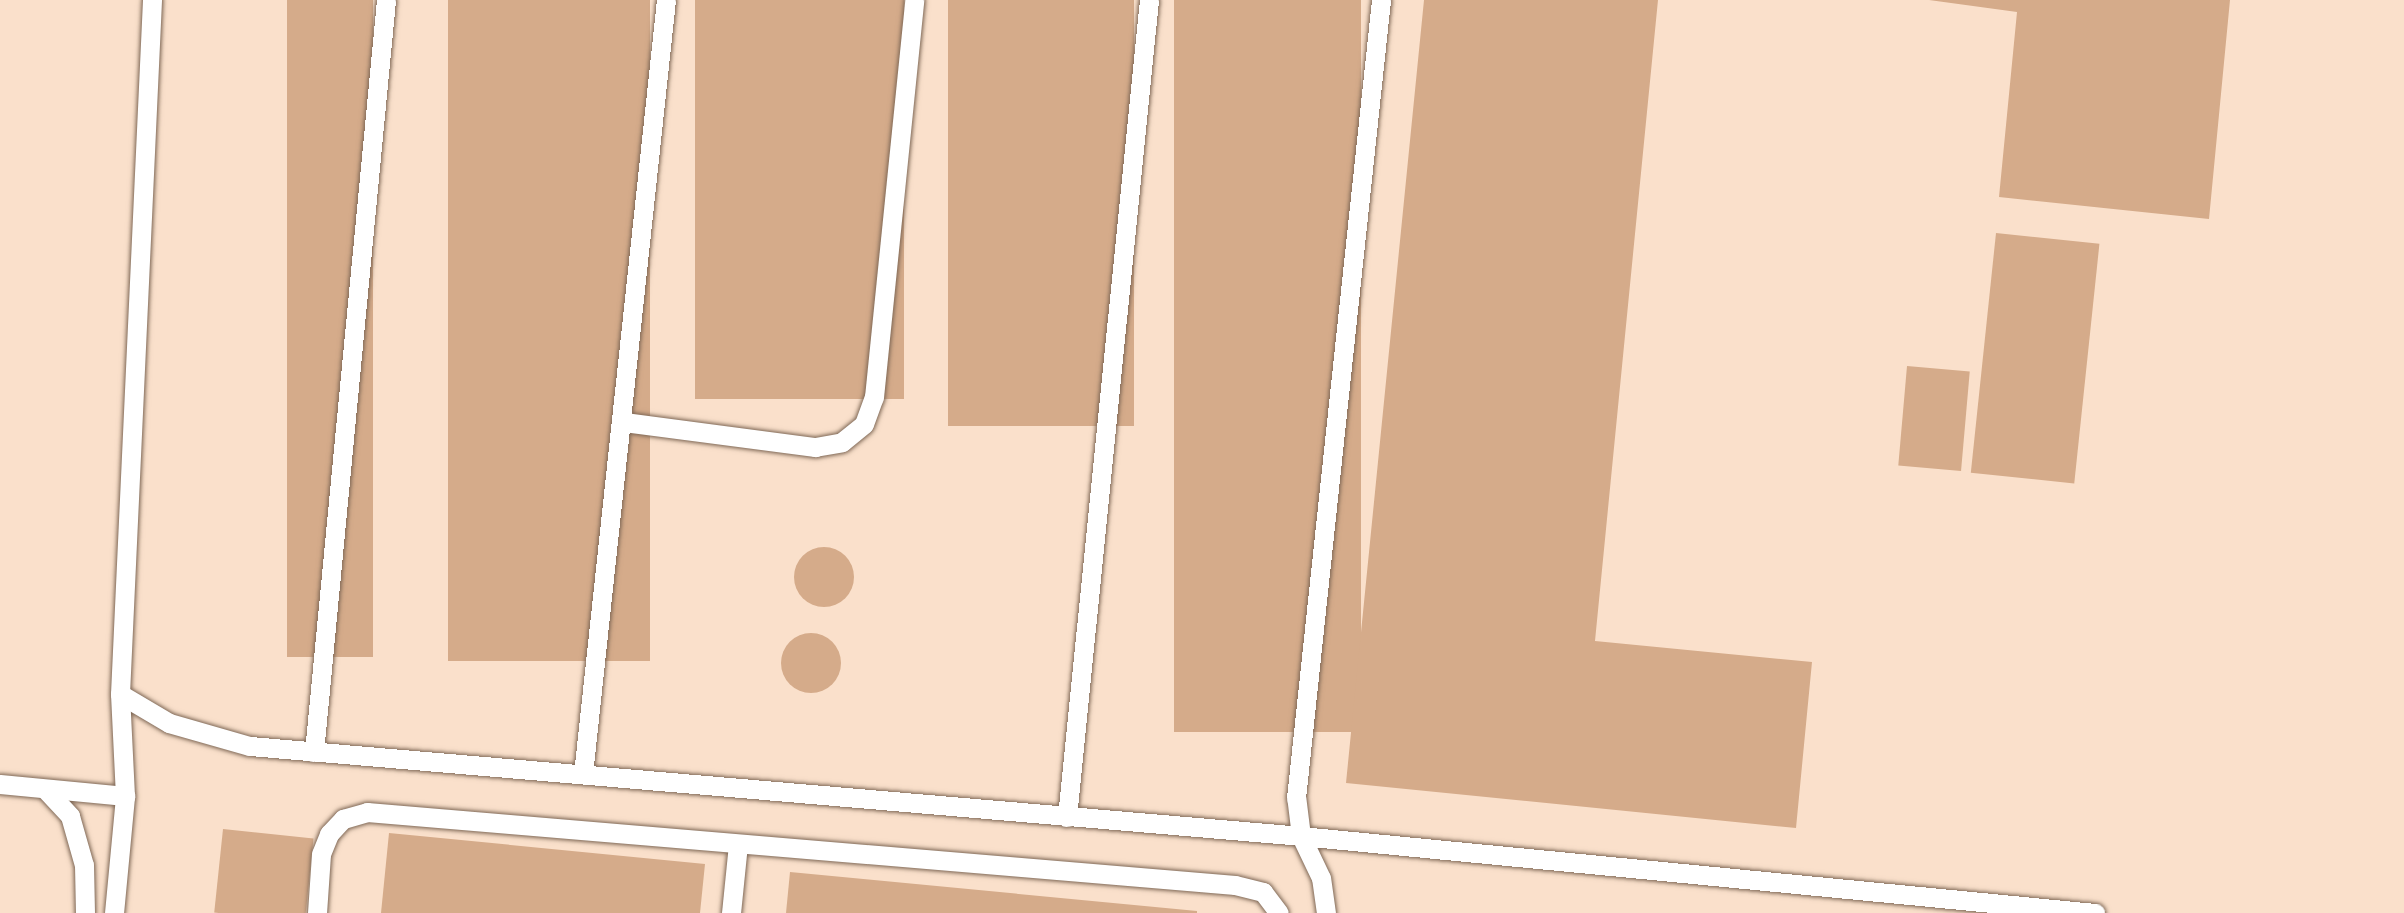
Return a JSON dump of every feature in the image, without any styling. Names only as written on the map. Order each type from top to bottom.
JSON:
[{"type":"lane","points":[[114,913],[125,796],[120,694],[152,0]]},
{"type":"lane","points":[[314,752],[386,0]]},
{"type":"lane","points":[[583,774],[624,422],[666,0]]},
{"type":"lane","points":[[624,422],[815,447],[842,442],[864,424],[874,397],[914,0]]},
{"type":"lane","points":[[1067,817],[1149,0]]},
{"type":"lane","points":[[1326,913],[1321,878],[1301,836],[1296,798],[1381,0]]},
{"type":"lane","points":[[120,694],[169,723],[213,738],[314,752],[1301,836],[2095,913]]},
{"type":"lane","points":[[0,784],[125,796]]},
{"type":"lane","points":[[45,789],[70,816],[84,865],[85,913]]},
{"type":"lane","points":[[317,913],[321,855],[329,834],[343,819],[367,812],[1235,885],[1263,892],[1279,913]]},
{"type":"lane","points":[[731,913],[738,844]]},
{"type":"shaded area","points":[[0,0],[2404,0],[2404,913],[0,913]]},
{"type":"building","points":[[287,0],[373,0],[373,657],[287,657]]},
{"type":"building","points":[[448,0],[650,0],[650,661],[448,661]]},
{"type":"building","points":[[695,0],[904,0],[904,399],[695,399]]},
{"type":"building","points":[[948,0],[1134,0],[1134,426],[948,426]]},
{"type":"building","points":[[1174,0],[1361,0],[1361,732],[1174,732]]},
{"type":"building","points":[[1424,0],[1658,0],[1595,641],[1812,662],[1796,828],[1346,783]]},
{"type":"building","points":[[1929,0],[2230,0],[2209,219],[1999,197],[2017,12]]},
{"type":"building","points":[[1996,233],[2099,244],[2074,484],[1971,473]]},
{"type":"building","points":[[1907,366],[1970,371],[1961,471],[1898,466]]},
{"type":"building","points":[[818,547],[830,547],[849,560],[854,577],[852,589],[841,602],[830,607],[818,607],[799,594],[794,583],[794,571],[807,552]]},
{"type":"building","points":[[805,633],[817,633],[836,646],[841,663],[839,675],[828,688],[817,693],[805,693],[786,680],[781,669],[781,657],[794,638]]},
{"type":"building","points":[[223,829],[314,839],[306,913],[214,913]]},
{"type":"building","points":[[389,833],[705,864],[700,913],[381,913]]},
{"type":"building","points":[[790,872],[1197,911],[1197,913],[786,913]]}]
